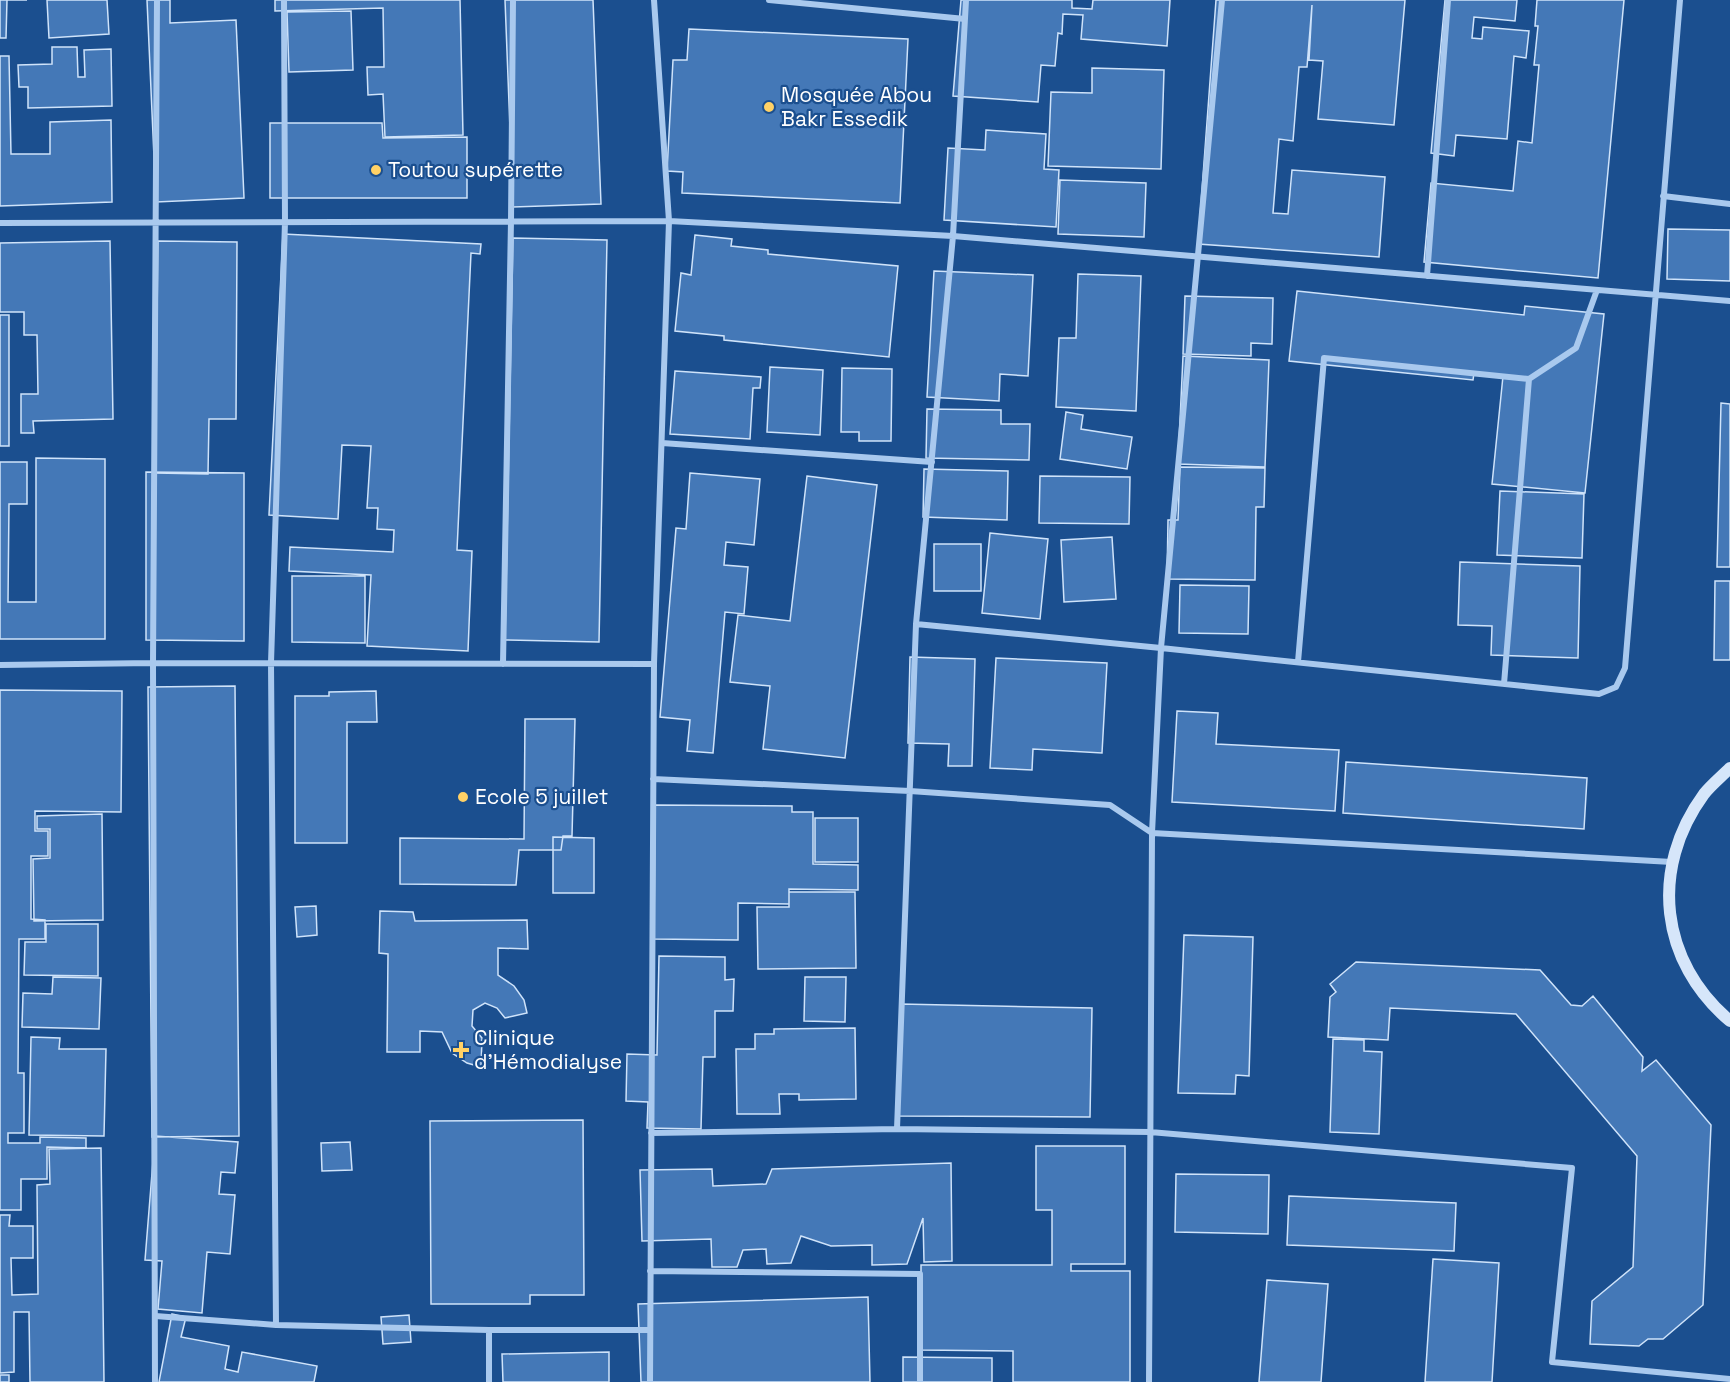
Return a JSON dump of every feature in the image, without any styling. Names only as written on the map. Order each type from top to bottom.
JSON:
[{"type":"street","points":[[155,1382],[153,663],[158,0]]},
{"type":"street","points":[[276,1325],[271,663],[285,222],[284,0]]},
{"type":"street","points":[[503,664],[513,0]]},
{"type":"street","points":[[650,1382],[654,664],[669,221],[654,0]]},
{"type":"street","points":[[769,0],[965,19]]},
{"type":"street","points":[[897,1129],[916,624],[953,236],[966,0]]},
{"type":"street","points":[[1149,1382],[1152,833],[1161,648],[1222,0]]},
{"type":"street","points":[[1427,276],[1448,0]]},
{"type":"street","points":[[916,624],[1599,694],[1616,687],[1625,668],[1680,0]]},
{"type":"street","points":[[1663,196],[1730,204]]},
{"type":"street","points":[[0,223],[669,221],[953,236],[1730,301]]},
{"type":"street","points":[[1298,662],[1324,358],[1529,379],[1576,348],[1597,290]]},
{"type":"street","points":[[1504,684],[1529,379]]},
{"type":"street","points":[[662,443],[932,462]]},
{"type":"street","points":[[0,665],[654,664]]},
{"type":"street","points":[[1730,768],[1705,793],[1684,826],[1672,862],[1668,900],[1674,939],[1689,974],[1711,1006],[1730,1022]]},
{"type":"street","points":[[654,779],[910,791],[1110,805],[1152,833],[1672,862]]},
{"type":"street","points":[[651,1133],[897,1129],[1150,1132],[1572,1168],[1552,1362],[1730,1379]]},
{"type":"street","points":[[650,1271],[920,1274],[920,1382]]},
{"type":"street","points":[[155,1316],[276,1325],[489,1330],[650,1330]]},
{"type":"street","points":[[489,1330],[489,1382]]},
{"type":"building","points":[[0,0],[7,0],[6,38],[0,38]]},
{"type":"building","points":[[47,0],[107,0],[109,34],[49,38]]},
{"type":"building","points":[[147,0],[170,0],[170,23],[236,20],[244,198],[156,202]]},
{"type":"building","points":[[275,0],[460,0],[463,135],[385,137],[383,94],[368,95],[367,67],[384,67],[383,8],[275,11]]},
{"type":"building","points":[[505,0],[593,0],[601,204],[513,207]]},
{"type":"building","points":[[961,0],[1072,0],[1072,8],[1092,9],[1093,0],[1170,0],[1167,46],[1081,39],[1083,15],[1063,14],[1062,34],[1058,33],[1055,66],[1041,65],[1038,102],[953,96]]},
{"type":"building","points":[[1216,0],[1405,0],[1394,125],[1318,119],[1323,61],[1309,60],[1312,5],[1307,67],[1299,67],[1293,141],[1279,139],[1273,213],[1288,214],[1292,170],[1385,177],[1379,257],[1198,244]]},
{"type":"building","points":[[1445,0],[1517,0],[1515,21],[1474,17],[1472,38],[1482,39],[1483,27],[1529,31],[1526,58],[1514,56],[1507,139],[1456,135],[1454,156],[1431,153]]},
{"type":"building","points":[[1537,0],[1624,0],[1598,278],[1424,262],[1431,183],[1513,191],[1518,141],[1532,143],[1539,65],[1534,65],[1538,26],[1535,26]]},
{"type":"building","points":[[351,11],[353,70],[289,72],[287,12]]},
{"type":"building","name":"Mosquée Abou Bakr Essedik","points":[[689,29],[908,39],[900,203],[682,193],[683,172],[667,171],[673,60],[687,60]]},
{"type":"building","points":[[52,47],[77,47],[78,77],[85,77],[84,50],[111,49],[112,106],[28,108],[28,87],[19,87],[18,65],[52,64]]},
{"type":"building","points":[[0,56],[9,56],[11,154],[50,154],[50,122],[111,120],[112,202],[0,206]]},
{"type":"building","points":[[1092,68],[1164,70],[1161,169],[1048,166],[1051,92],[1092,93]]},
{"type":"building","points":[[270,123],[382,123],[383,138],[467,137],[467,198],[270,198]]},
{"type":"building","points":[[986,130],[1046,134],[1044,169],[1059,170],[1056,227],[944,220],[948,148],[985,150]]},
{"type":"building","points":[[1060,180],[1146,183],[1144,237],[1058,234]]},
{"type":"building","points":[[1668,229],[1730,230],[1730,281],[1667,279]]},
{"type":"building","points":[[283,234],[481,244],[480,254],[471,253],[457,550],[472,551],[468,651],[367,646],[371,575],[289,571],[290,547],[393,552],[394,530],[377,529],[378,508],[367,508],[371,446],[342,445],[338,519],[269,515]]},
{"type":"building","points":[[695,235],[732,239],[731,246],[768,250],[768,254],[898,266],[889,357],[724,340],[724,336],[675,331],[681,273],[691,275]]},
{"type":"building","points":[[513,238],[607,240],[599,642],[505,640]]},
{"type":"building","points":[[110,241],[113,419],[33,421],[34,433],[21,433],[21,394],[38,394],[37,335],[24,335],[24,312],[0,312],[0,243]]},
{"type":"building","points":[[158,241],[237,242],[236,419],[209,419],[208,474],[155,473]]},
{"type":"building","points":[[934,271],[1033,275],[1028,376],[1000,374],[999,401],[927,397]]},
{"type":"building","points":[[1078,274],[1141,276],[1136,411],[1056,407],[1059,338],[1076,338]]},
{"type":"building","points":[[1297,291],[1524,315],[1525,306],[1604,314],[1585,493],[1492,484],[1503,376],[1474,373],[1473,380],[1289,361]]},
{"type":"building","points":[[1185,296],[1273,298],[1272,344],[1251,343],[1251,356],[1183,354]]},
{"type":"building","points":[[0,315],[9,315],[9,446],[0,446]]},
{"type":"building","points":[[1183,356],[1269,360],[1265,467],[1178,464]]},
{"type":"building","points":[[770,367],[823,370],[820,435],[767,432]]},
{"type":"building","points":[[842,368],[892,369],[891,441],[859,441],[859,432],[841,432]]},
{"type":"building","points":[[675,371],[761,377],[760,388],[753,388],[750,439],[670,434]]},
{"type":"building","points":[[1721,403],[1730,404],[1730,567],[1717,567]]},
{"type":"building","points":[[927,409],[1001,410],[1001,424],[1030,424],[1029,460],[926,458]]},
{"type":"building","points":[[1066,412],[1083,415],[1081,429],[1132,437],[1127,469],[1060,459]]},
{"type":"building","points":[[36,458],[105,459],[105,639],[0,639],[0,462],[27,462],[27,504],[9,504],[8,602],[36,602]]},
{"type":"building","points":[[1180,467],[1265,468],[1264,507],[1256,507],[1255,580],[1167,579],[1168,520],[1178,520]]},
{"type":"building","points":[[924,469],[1008,471],[1007,520],[923,517]]},
{"type":"building","points":[[146,472],[244,473],[244,641],[146,640]]},
{"type":"building","points":[[690,473],[760,479],[754,545],[726,542],[724,565],[748,567],[744,614],[725,612],[713,753],[687,751],[690,720],[660,717],[676,528],[686,529]]},
{"type":"building","points":[[807,476],[877,485],[845,758],[763,749],[770,686],[730,682],[738,615],[790,621]]},
{"type":"building","points":[[1040,476],[1130,477],[1129,524],[1039,523]]},
{"type":"building","points":[[1500,491],[1584,494],[1582,558],[1497,555]]},
{"type":"building","points":[[990,533],[1048,539],[1040,619],[982,613]]},
{"type":"building","points":[[1112,537],[1116,599],[1064,602],[1061,540]]},
{"type":"building","points":[[934,544],[981,544],[981,591],[934,591]]},
{"type":"building","points":[[1460,562],[1580,566],[1578,658],[1491,655],[1492,626],[1458,625]]},
{"type":"building","points":[[292,576],[365,576],[365,643],[292,642]]},
{"type":"building","points":[[1715,581],[1730,581],[1730,660],[1714,660]]},
{"type":"building","points":[[1180,585],[1249,586],[1248,634],[1179,633]]},
{"type":"building","points":[[910,657],[975,659],[972,766],[948,766],[949,744],[908,743]]},
{"type":"building","points":[[996,658],[1107,663],[1102,753],[1033,749],[1032,770],[990,768]]},
{"type":"building","points":[[235,686],[239,1136],[152,1137],[148,687]]},
{"type":"building","points":[[0,690],[122,691],[121,812],[35,811],[35,831],[48,831],[48,856],[31,856],[31,919],[45,920],[45,939],[19,939],[18,1073],[24,1073],[24,1133],[8,1133],[8,1143],[40,1143],[40,1137],[86,1138],[86,1148],[47,1147],[47,1179],[21,1179],[21,1210],[0,1210]]},
{"type":"building","points":[[376,691],[377,722],[347,722],[347,843],[295,843],[295,696],[329,696],[329,692]]},
{"type":"building","points":[[1177,711],[1218,713],[1216,744],[1339,750],[1335,811],[1172,802]]},
{"type":"building","points":[[525,719],[575,719],[572,836],[563,836],[561,850],[519,850],[516,885],[400,884],[400,838],[524,839]]},
{"type":"building","points":[[1346,762],[1587,778],[1584,829],[1343,813]]},
{"type":"building","points":[[655,805],[792,806],[792,812],[813,812],[813,864],[858,865],[858,890],[789,889],[789,904],[738,903],[738,940],[654,939]]},
{"type":"building","points":[[102,814],[103,920],[34,921],[33,859],[50,858],[50,829],[37,829],[37,816]]},
{"type":"building","points":[[815,818],[858,818],[858,862],[815,862]]},
{"type":"building","points":[[553,837],[594,838],[594,893],[553,893]]},
{"type":"building","points":[[789,892],[855,892],[856,968],[758,969],[757,907],[789,907]]},
{"type":"building","points":[[316,906],[317,935],[297,937],[295,907]]},
{"type":"building","points":[[380,911],[413,912],[415,921],[527,920],[528,949],[498,948],[498,975],[514,986],[524,1000],[527,1013],[505,1018],[497,1008],[485,1003],[473,1010],[472,1026],[482,1038],[481,1067],[467,1063],[452,1053],[442,1032],[420,1031],[420,1052],[387,1052],[388,954],[379,953]]},
{"type":"building","points":[[46,924],[98,924],[98,976],[24,975],[25,942],[46,942]]},
{"type":"building","points":[[1184,935],[1253,937],[1249,1076],[1236,1075],[1235,1094],[1178,1093]]},
{"type":"building","points":[[659,956],[725,957],[725,980],[734,979],[733,1011],[715,1011],[715,1057],[703,1057],[701,1129],[647,1128],[648,1102],[626,1101],[627,1054],[657,1055]]},
{"type":"building","points":[[1356,962],[1540,970],[1571,1005],[1582,1006],[1593,996],[1643,1057],[1642,1071],[1656,1060],[1711,1125],[1703,1305],[1663,1339],[1648,1339],[1639,1346],[1590,1344],[1592,1301],[1633,1267],[1637,1156],[1516,1014],[1390,1008],[1388,1040],[1328,1037],[1330,997],[1336,992],[1330,984]]},
{"type":"building","points":[[53,977],[101,978],[99,1029],[22,1027],[23,993],[52,994]]},
{"type":"building","points":[[805,977],[846,977],[845,1022],[804,1021]]},
{"type":"building","points":[[900,1004],[1092,1008],[1090,1117],[898,1116]]},
{"type":"building","points":[[855,1028],[856,1099],[799,1100],[799,1094],[779,1094],[780,1114],[737,1114],[736,1049],[755,1049],[755,1034],[774,1034],[774,1029]]},
{"type":"building","points":[[31,1037],[60,1038],[59,1049],[106,1049],[104,1136],[29,1135]]},
{"type":"building","points":[[1333,1039],[1364,1040],[1364,1051],[1382,1052],[1379,1134],[1330,1132]]},
{"type":"building","points":[[583,1120],[584,1295],[530,1295],[530,1304],[431,1304],[430,1121]]},
{"type":"building","points":[[155,1136],[238,1142],[235,1173],[221,1172],[219,1194],[235,1195],[230,1254],[207,1252],[202,1313],[158,1309],[162,1261],[145,1260]]},
{"type":"building","points":[[350,1142],[352,1170],[322,1171],[321,1143]]},
{"type":"building","points":[[1036,1146],[1125,1146],[1125,1264],[1071,1264],[1071,1271],[1130,1271],[1130,1382],[1013,1382],[1013,1351],[921,1350],[921,1265],[1052,1265],[1052,1210],[1036,1210]]},
{"type":"building","points":[[101,1148],[104,1382],[30,1382],[29,1312],[14,1312],[14,1372],[0,1373],[0,1215],[10,1215],[9,1226],[33,1226],[33,1258],[11,1258],[12,1295],[38,1294],[37,1185],[50,1184],[49,1149]]},
{"type":"building","points":[[951,1163],[952,1261],[924,1262],[923,1218],[907,1264],[872,1265],[872,1245],[831,1246],[801,1236],[791,1263],[767,1264],[766,1249],[743,1250],[737,1267],[712,1267],[711,1239],[642,1241],[640,1170],[712,1169],[713,1186],[766,1184],[772,1169]]},
{"type":"building","points":[[1176,1174],[1269,1175],[1268,1234],[1175,1232]]},
{"type":"building","points":[[1289,1196],[1456,1203],[1454,1251],[1287,1245]]},
{"type":"building","points":[[1433,1259],[1499,1263],[1492,1382],[1425,1382]]},
{"type":"building","points":[[1267,1280],[1328,1284],[1321,1382],[1259,1382]]},
{"type":"building","points":[[868,1297],[870,1382],[641,1382],[638,1304]]},
{"type":"building","points":[[172,1314],[186,1317],[181,1337],[229,1346],[225,1369],[238,1372],[242,1352],[317,1366],[314,1382],[159,1382]]},
{"type":"building","points":[[409,1315],[411,1342],[383,1344],[381,1317]]},
{"type":"building","points":[[609,1352],[609,1382],[503,1382],[502,1354]]},
{"type":"building","points":[[903,1357],[992,1358],[992,1382],[903,1382]]},
{"type":"building","points":[[0,1375],[9,1375],[9,1382],[0,1382]]},
{"type":"place","name":"Mosquée Abou Bakr Essedik","points":[[769,107]]},
{"type":"place","name":"Toutou supérette","points":[[376,170]]},
{"type":"place","name":"Ecole 5 juillet","points":[[463,797]]},
{"type":"place","name":"Clinique d'Hémodialyse","points":[[461,1050]]}]
